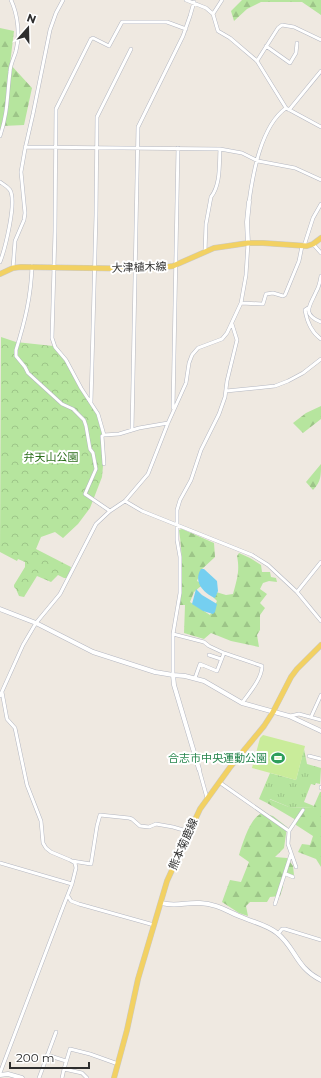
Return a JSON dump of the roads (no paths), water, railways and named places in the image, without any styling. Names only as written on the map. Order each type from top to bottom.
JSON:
[{"type":"main road","name":"大津植木線","points":[[0,274],[13,268],[32,266],[152,269],[176,264],[214,248],[248,243],[303,246],[313,244],[321,238]]},
{"type":"main road","name":"熊本菊鹿線","points":[[114,1078],[127,1030],[138,979],[167,881],[200,808],[242,751],[258,735],[273,712],[291,677],[321,645]]},
{"type":"street","points":[[0,136],[8,101],[10,72],[18,37],[16,11],[11,0]]},
{"type":"street","points":[[13,268],[15,241],[24,220],[25,213],[21,172],[25,147],[50,30],[56,13],[64,0]]},
{"type":"street","points":[[186,0],[195,2],[213,14],[218,31],[230,38],[257,61],[286,108],[321,127]]},
{"type":"street","points":[[213,14],[222,0]]},
{"type":"street","points":[[132,430],[134,268],[138,127],[186,29],[195,2]]},
{"type":"street","points":[[104,464],[102,436],[104,435],[98,414],[81,388],[66,360],[55,347],[52,338],[57,106],[91,39],[93,38],[109,46],[122,22],[167,22],[186,29]]},
{"type":"street","points":[[257,61],[278,28],[282,25],[294,28],[321,40]]},
{"type":"street","points":[[266,46],[290,63],[296,53],[297,42]]},
{"type":"street","points":[[91,402],[97,117],[131,49]]},
{"type":"street","points":[[289,110],[321,71]]},
{"type":"street","points":[[190,832],[156,824],[151,827],[144,827],[140,826],[129,818],[100,815],[91,864],[72,861],[51,852],[43,843],[41,821],[27,785],[15,728],[7,719],[1,694],[11,670],[36,623],[60,594],[96,524],[110,511],[125,501],[148,474],[173,410],[186,383],[189,363],[192,355],[202,346],[222,339],[232,324],[241,303],[248,261],[247,222],[249,202],[259,153],[269,129],[280,112],[286,108]]},
{"type":"street","points":[[25,147],[220,149],[238,152],[250,156],[258,161],[295,168],[321,180]]},
{"type":"street","points":[[173,410],[178,148]]},
{"type":"street","points":[[205,252],[206,224],[211,197],[214,194],[219,174],[220,149]]},
{"type":"street","points":[[0,183],[10,190],[11,207],[7,241],[0,262]]},
{"type":"street","points":[[241,303],[262,304],[266,294],[270,293],[284,295],[297,267],[313,218],[321,204]]},
{"type":"street","points":[[313,244],[321,253]]},
{"type":"street","points":[[32,266],[30,301],[16,350],[16,356],[28,373],[62,404],[73,409],[84,420],[96,469],[85,494],[110,511]]},
{"type":"street","points":[[321,276],[316,292],[305,310],[308,324],[321,339]]},
{"type":"street","points":[[308,307],[311,318],[321,322]]},
{"type":"street","points":[[207,798],[174,685],[173,634],[180,593],[180,557],[177,540],[177,510],[180,500],[191,480],[201,450],[219,414],[226,391],[237,340],[232,324]]},
{"type":"street","points":[[226,391],[275,386],[298,376],[321,359]]},
{"type":"street","points":[[104,435],[118,434],[168,423]]},
{"type":"street","points":[[125,501],[142,511],[177,526],[252,555],[268,566],[297,592],[321,621]]},
{"type":"street","points":[[297,592],[321,562]]},
{"type":"street","points":[[0,609],[36,623],[93,652],[155,672],[195,678],[214,686],[242,703],[289,716],[321,731]]},
{"type":"street","points":[[173,634],[204,642],[208,646],[224,653],[262,666],[261,674],[242,703]]},
{"type":"street","points":[[195,678],[200,664],[217,671],[224,653]]},
{"type":"street","points":[[209,655],[221,659]]},
{"type":"street","points":[[311,717],[321,695]]},
{"type":"street","points":[[289,716],[300,714],[321,720]]},
{"type":"street","points":[[309,756],[321,759]]},
{"type":"street","points":[[219,782],[289,831]]},
{"type":"street","points":[[296,867],[287,841],[289,831],[303,810]]},
{"type":"street","points":[[275,904],[286,874],[291,854]]},
{"type":"street","points":[[22,1078],[8,1074],[0,1074],[72,884],[76,868],[75,863],[72,861]]},
{"type":"street","points":[[0,863],[72,884]]},
{"type":"street","points":[[286,874],[293,877]]},
{"type":"street","points":[[68,894],[71,901],[79,904],[154,925]]},
{"type":"street","points":[[161,903],[174,906],[198,902],[215,904],[264,925],[283,939],[310,974],[321,980]]},
{"type":"street","points":[[278,934],[282,929],[285,929],[321,940]]},
{"type":"street","points":[[39,1078],[56,1032]]},
{"type":"street","points":[[62,1078],[69,1051],[71,1049],[118,1064]]},
{"type":"street","points":[[47,1055],[66,1061]]},
{"type":"street","points":[[64,1069],[82,1073],[87,1078]]},
{"type":"water","points":[[201,569],[204,569],[217,581],[218,591],[215,598],[203,590],[200,586],[198,578]]},
{"type":"water","points":[[196,589],[202,595],[217,604],[213,614],[203,611],[192,604]]},
{"type":"place","name":"合志市中央運動公園","points":[[278,758]]},
{"type":"park label","name":"弁天山公園","points":[[51,457]]}]
